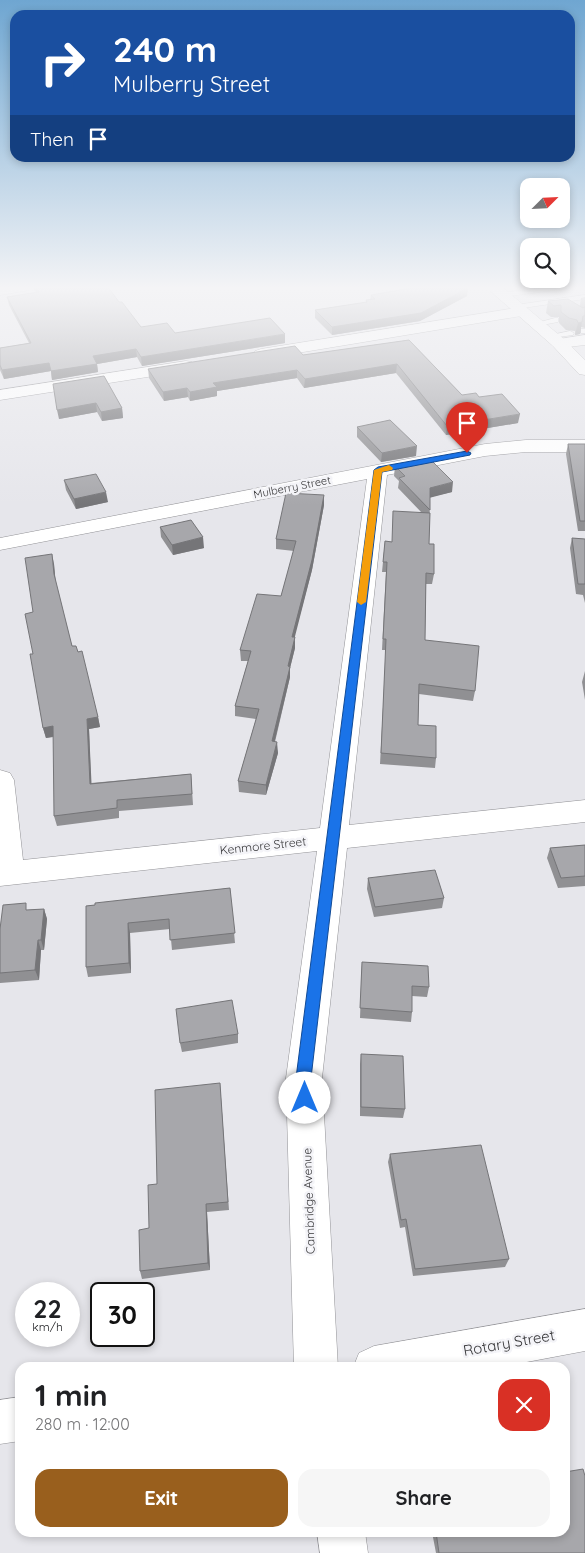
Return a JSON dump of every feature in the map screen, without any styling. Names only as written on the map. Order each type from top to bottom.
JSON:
[{"type":"street","points":[[0,395],[197,364]]},
{"type":"street","name":"Mulberry Street","points":[[0,544],[485,450],[526,446],[585,446]]},
{"type":"street","name":"Cambridge Avenue","points":[[316,1362],[304,1078],[378,470]]},
{"type":"street","points":[[0,780],[5,873]]},
{"type":"street","name":"Kenmore Street","points":[[5,873],[585,811]]},
{"type":"street","name":"Rotary Street","points":[[407,1362],[585,1330]]},
{"type":"street","points":[[0,1422],[15,1420]]},
{"type":"street","points":[[342,1537],[344,1553]]},
{"type":"building","points":[[0,359],[95,359],[97,364],[51,371],[49,363],[2,370]]},
{"type":"building","points":[[209,359],[428,359],[462,395],[476,393],[479,397],[502,394],[520,414],[447,426],[397,364],[305,379],[297,370],[213,383],[217,387],[190,392],[187,388],[163,392],[148,369]]},
{"type":"building","points":[[104,376],[122,408],[101,412],[96,403],[57,410],[53,384]]},
{"type":"building","points":[[390,420],[417,446],[382,453],[357,427]]},
{"type":"building","points":[[568,444],[585,444],[585,521],[580,521]]},
{"type":"building","points":[[430,459],[453,482],[430,488],[430,510],[399,478],[405,476],[395,466]]},
{"type":"building","points":[[96,474],[106,492],[74,499],[64,480]]},
{"type":"building","points":[[286,493],[324,495],[312,560],[292,637],[295,637],[288,666],[290,667],[272,741],[277,742],[266,785],[238,781],[259,709],[235,706],[251,651],[240,650],[257,594],[281,596],[296,541],[276,539]]},
{"type":"building","points":[[393,511],[430,513],[429,544],[434,544],[434,574],[426,573],[425,640],[479,646],[475,691],[419,684],[418,725],[436,726],[436,758],[381,753],[386,639],[383,639],[387,562],[383,562],[385,541],[392,542]]},
{"type":"building","points":[[191,520],[203,537],[172,545],[160,527]]},
{"type":"building","points":[[572,538],[585,539],[585,584],[578,584]]},
{"type":"building","points":[[52,554],[54,574],[72,646],[76,646],[78,652],[82,651],[98,717],[87,719],[90,784],[191,774],[192,794],[117,800],[117,808],[54,816],[53,726],[43,728],[30,654],[33,654],[25,614],[33,612],[25,558]]},
{"type":"building","points":[[585,845],[585,876],[561,878],[550,848]]},
{"type":"building","points":[[435,870],[444,898],[375,907],[368,878]]},
{"type":"building","points":[[230,888],[235,933],[170,940],[169,919],[128,923],[129,963],[86,967],[86,906],[95,905],[95,903]]},
{"type":"building","points":[[26,903],[26,910],[44,909],[41,940],[38,940],[35,970],[0,973],[0,929],[3,905]]},
{"type":"building","points":[[362,962],[428,966],[429,987],[412,986],[412,1012],[360,1008]]},
{"type":"building","points":[[232,1000],[238,1034],[180,1043],[176,1009]]},
{"type":"building","points":[[361,1054],[403,1056],[405,1109],[361,1107]]},
{"type":"building","points":[[220,1083],[228,1202],[206,1204],[208,1263],[140,1271],[139,1230],[149,1228],[148,1185],[157,1184],[155,1090]]},
{"type":"building","points":[[481,1145],[509,1259],[415,1269],[406,1219],[401,1220],[390,1154]]},
{"type":"building","points":[[583,1469],[585,1476],[585,1553],[439,1553],[437,1537],[570,1537],[570,1471]]},
{"type":"slow traffic","points":[[361,602],[378,470],[389,468]]},
{"type":"route","points":[[305,1098],[304,1078],[378,470],[467,453]]}]
